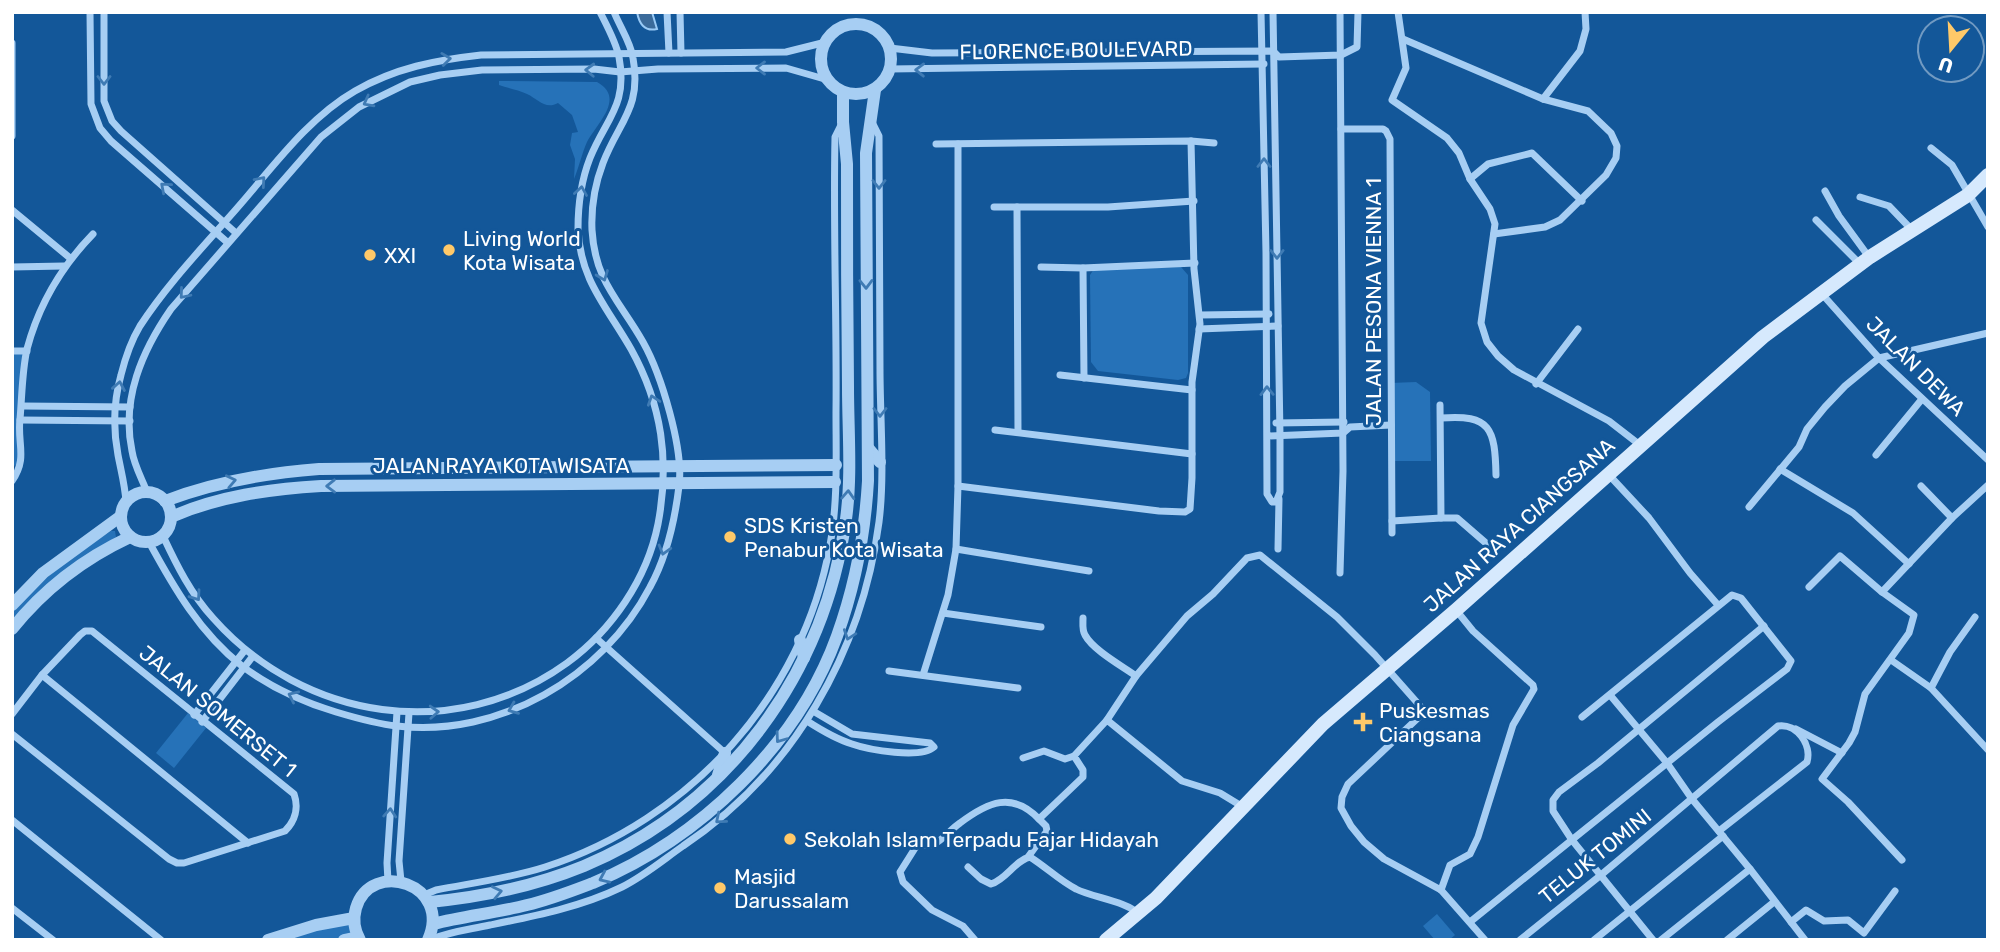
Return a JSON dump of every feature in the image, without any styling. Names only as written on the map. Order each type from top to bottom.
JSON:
[{"type":"main road","name":"JALAN RAYA CIANGSANA","points":[[1106,940],[1156,898],[1323,724],[1763,337],[1865,261],[1968,195],[1988,175]]},
{"type":"street","points":[[90,12],[90,104],[100,128],[111,141],[228,242]]},
{"type":"street","points":[[104,12],[104,101],[112,121],[236,233]]},
{"type":"street","points":[[163,536],[194,594],[211,617],[245,650],[273,670],[323,694],[397,712],[455,710],[513,695],[544,680],[596,638],[630,594],[645,567],[657,528],[663,483],[663,449],[655,401],[630,348],[593,290],[580,253],[578,205],[582,180],[597,142],[615,112],[620,95],[619,54],[600,12]]},
{"type":"street","points":[[149,542],[184,604],[236,661],[292,696],[358,719],[408,727],[465,723],[514,710],[552,691],[606,649],[643,601],[652,583],[663,554],[680,483],[673,428],[655,368],[643,341],[604,281],[592,231],[596,183],[609,148],[628,117],[635,96],[633,54],[614,12]]},
{"type":"street","points":[[667,12],[669,53]]},
{"type":"street","points":[[680,12],[681,53]]},
{"type":"street","points":[[871,12],[871,26]]},
{"type":"street","points":[[1261,12],[1267,494],[1272,502],[1279,498]]},
{"type":"street","points":[[1273,12],[1276,54],[1273,64],[1276,102],[1280,423],[1278,549]]},
{"type":"street","points":[[1340,12],[1343,421],[1340,573]]},
{"type":"street","points":[[1341,55],[1357,47],[1358,12]]},
{"type":"street","points":[[1398,12],[1406,68],[1392,100],[1447,138],[1459,153],[1470,179],[1490,209],[1495,224],[1481,323],[1487,342],[1514,370],[1609,421],[1640,444]]},
{"type":"street","points":[[1543,99],[1580,51],[1586,29],[1586,12]]},
{"type":"street","points":[[429,940],[452,931],[546,914],[624,886],[657,867],[708,830],[737,806],[760,773],[819,674],[837,638],[849,598],[866,517],[866,153],[875,90],[890,69],[890,48],[881,33],[871,26],[846,19],[826,42],[821,61],[828,80]]},
{"type":"street","points":[[1403,39],[1543,99],[1588,111],[1611,133],[1617,146],[1616,158],[1606,175],[1560,220],[1545,227],[1494,233]]},
{"type":"street","points":[[126,502],[132,496],[147,492],[160,496],[165,501],[171,517],[163,536],[149,542],[139,541],[130,537],[121,523],[126,502],[125,483],[117,453],[116,407],[127,352],[139,328],[216,232],[311,125],[351,93],[377,79],[437,60],[481,55],[786,52],[826,42]]},
{"type":"street","points":[[12,43],[12,136]]},
{"type":"street","name":"FLORENCE BOULEVARD","points":[[890,48],[932,53],[1262,51],[1276,54],[1341,55]]},
{"type":"street","name":"FLORENCE BOULEVARD","points":[[890,69],[1273,64]]},
{"type":"street","points":[[147,492],[132,452],[130,407],[134,383],[153,335],[171,309],[321,137],[359,107],[410,82],[482,70],[594,69],[635,72],[658,69],[786,68],[828,80],[843,92],[855,94],[875,90]]},
{"type":"street","points":[[427,898],[456,899],[525,886],[583,866],[612,853],[683,808],[716,779],[762,729],[782,700],[804,658],[831,593],[847,515],[847,164],[843,92]]},
{"type":"street","points":[[433,924],[528,905],[622,870],[673,841],[726,796],[760,773],[807,721],[835,672],[865,588],[879,519],[879,136],[870,118]]},
{"type":"street","points":[[427,898],[436,890],[543,868],[608,842],[663,808],[704,774],[749,726],[767,701],[800,640],[819,589],[831,543],[835,482],[834,151],[835,137],[843,122]]},
{"type":"street","name":"JALAN PESONA VIENNA 1","points":[[1341,129],[1383,129],[1390,138],[1392,533]]},
{"type":"street","points":[[958,486],[1159,511],[1185,512],[1192,505],[1192,390],[1200,315],[1195,263],[1191,141]]},
{"type":"street","points":[[936,144],[1214,143]]},
{"type":"street","points":[[923,675],[943,613],[956,549],[958,144]]},
{"type":"street","points":[[1931,148],[1952,165],[1988,227]]},
{"type":"street","points":[[1470,179],[1488,164],[1529,153],[1535,154],[1582,201]]},
{"type":"street","points":[[1825,191],[1865,261]]},
{"type":"street","points":[[1860,197],[1889,206],[1912,230]]},
{"type":"street","points":[[994,207],[1108,207],[1194,201]]},
{"type":"street","points":[[1017,206],[1018,432]]},
{"type":"street","points":[[12,210],[70,258]]},
{"type":"street","points":[[1816,220],[1865,261]]},
{"type":"street","points":[[12,481],[20,470],[22,458],[20,420],[27,351],[42,310],[64,266],[93,234]]},
{"type":"street","points":[[1041,267],[1195,263]]},
{"type":"street","points":[[12,267],[64,266]]},
{"type":"street","points":[[1083,268],[1084,378]]},
{"type":"street","name":"JALAN DEWA","points":[[1822,294],[1879,358],[1988,460]]},
{"type":"street","points":[[1200,315],[1277,313]]},
{"type":"street","points":[[1199,328],[1278,327]]},
{"type":"street","points":[[1536,384],[1578,329]]},
{"type":"street","points":[[1749,507],[1798,447],[1807,429],[1825,407],[1845,386],[1879,358],[1988,333]]},
{"type":"street","points":[[12,351],[27,351]]},
{"type":"street","points":[[1060,376],[1192,390]]},
{"type":"street","points":[[1876,456],[1922,399]]},
{"type":"street","points":[[1440,405],[1441,518]]},
{"type":"street","points":[[22,406],[130,407]]},
{"type":"street","points":[[1441,418],[1461,416],[1476,419],[1486,426],[1494,438],[1496,475]]},
{"type":"street","points":[[20,420],[130,421]]},
{"type":"street","points":[[1268,423],[1343,421],[1350,427]]},
{"type":"street","points":[[1268,436],[1343,433],[1350,427],[1391,425]]},
{"type":"street","points":[[995,430],[1192,454]]},
{"type":"street","points":[[867,448],[880,462]]},
{"type":"street","points":[[679,467],[835,465]]},
{"type":"street","name":"JALAN RAYA KOTA WISATA","points":[[165,501],[225,482],[274,472],[342,469],[679,467]]},
{"type":"street","points":[[399,469],[399,485]]},
{"type":"street","points":[[1780,469],[1853,513],[1909,564]]},
{"type":"street","points":[[1608,474],[1654,525],[1689,573],[1718,606]]},
{"type":"street","name":"JALAN RAYA KOTA WISATA","points":[[171,517],[199,505],[275,488],[835,482]]},
{"type":"street","points":[[1882,592],[1952,518],[1988,485]]},
{"type":"street","points":[[1921,486],[1952,518]]},
{"type":"street","points":[[12,605],[43,573],[121,516]]},
{"type":"street","points":[[1392,521],[1457,518],[1487,544]]},
{"type":"street","points":[[12,629],[54,586],[80,565],[130,537]]},
{"type":"street","points":[[956,549],[1089,570]]},
{"type":"street","points":[[1023,758],[1044,751],[1065,759],[1074,756],[1107,720],[1136,676],[1187,616],[1213,594],[1247,558],[1260,555],[1337,617],[1388,668],[1421,708],[1422,712],[1348,784],[1342,797],[1342,808],[1351,826],[1364,842],[1384,859],[1441,890],[1485,940]]},
{"type":"street","points":[[1809,587],[1840,556],[1882,592],[1912,613],[1914,618],[1909,633],[1865,694],[1855,732],[1822,779],[1848,802],[1902,860]]},
{"type":"street","points":[[849,598],[865,588]]},
{"type":"street","points":[[1470,922],[1789,667],[1790,659],[1738,596],[1732,595],[1582,718]]},
{"type":"street","points":[[1441,890],[1450,864],[1470,854],[1478,837],[1513,725],[1534,690],[1533,685],[1473,631],[1455,610]]},
{"type":"street","points":[[943,613],[1041,627]]},
{"type":"street","points":[[1931,688],[1950,652],[1975,617]]},
{"type":"street","points":[[1083,618],[1083,632],[1087,639],[1136,676]]},
{"type":"street","points":[[1653,940],[1572,840],[1553,811],[1553,800],[1559,792],[1765,626]]},
{"type":"street","name":"JALAN SOMERSET 1","points":[[12,714],[42,675],[80,635],[85,631],[92,631],[294,794],[296,814],[285,831],[177,863],[111,815],[12,734]]},
{"type":"street","points":[[596,638],[725,753]]},
{"type":"street","points":[[800,640],[804,658]]},
{"type":"street","points":[[194,715],[245,650]]},
{"type":"street","points":[[202,722],[253,656]]},
{"type":"street","points":[[1891,660],[1931,688],[1988,750]]},
{"type":"street","points":[[889,671],[1018,688]]},
{"type":"street","points":[[42,675],[248,843]]},
{"type":"street","points":[[1610,695],[1667,763],[1692,799],[1803,937],[1793,940]]},
{"type":"street","points":[[782,700],[797,711]]},
{"type":"street","points":[[807,721],[858,746],[922,753],[934,747],[930,743],[852,734],[813,711]]},
{"type":"street","points":[[395,881],[387,863],[397,712]]},
{"type":"street","points":[[395,881],[399,861],[409,713]]},
{"type":"street","points":[[1107,720],[1182,781],[1220,793],[1243,807]]},
{"type":"street","name":"TELUK TOMINI","points":[[1520,940],[1779,726],[1787,725],[1796,729]]},
{"type":"street","points":[[1796,729],[1842,753]]},
{"type":"street","points":[[1594,940],[1807,762],[1808,751],[1796,729]]},
{"type":"street","points":[[716,779],[725,753]]},
{"type":"street","points":[[1039,819],[1083,777],[1083,770],[1074,756]]},
{"type":"street","points":[[968,867],[991,884],[999,882],[1028,856],[1047,831],[1046,826],[1030,809],[1014,801],[997,802],[961,822],[932,845],[917,845],[900,872],[903,882],[932,910],[963,926],[975,940]]},
{"type":"street","points":[[663,808],[683,808]]},
{"type":"street","points":[[12,820],[161,940]]},
{"type":"street","points":[[1028,856],[1074,888],[1123,904],[1137,913]]},
{"type":"street","points":[[1661,940],[1750,869]]},
{"type":"street","points":[[344,940],[359,938],[354,918],[364,893],[375,885],[395,881],[414,886],[427,898],[433,924],[429,940]]},
{"type":"street","points":[[1791,922],[1806,910],[1829,922],[1848,920],[1864,933],[1895,891]]},
{"type":"street","points":[[1727,940],[1774,902]]},
{"type":"street","points":[[12,908],[53,940]]},
{"type":"street","points":[[268,940],[316,925],[354,918]]},
{"type":"shaded area","points":[[637,12],[652,12],[657,29],[643,26]]},
{"type":"shaded area","points":[[499,81],[597,82],[605,88],[609,95],[607,111],[587,142],[574,179],[575,159],[570,145],[572,133],[578,132],[572,115],[558,103],[545,105],[524,93],[499,85]]},
{"type":"shaded area","points":[[1181,267],[1188,275],[1186,378],[1178,380],[1098,371],[1091,362],[1090,275],[1094,269]]},
{"type":"shaded area","points":[[12,349],[25,353],[18,465],[12,466]]},
{"type":"shaded area","points":[[1416,382],[1430,392],[1431,461],[1390,461],[1390,383]]},
{"type":"shaded area","points":[[115,531],[116,537],[83,559],[12,619],[12,610],[36,587],[71,558]]},
{"type":"shaded area","points":[[188,713],[206,728],[174,768],[156,753]]},
{"type":"shaded area","points":[[1437,914],[1455,935],[1449,940],[1435,940],[1423,926]]},
{"type":"shaded area","points":[[354,918],[355,928],[344,940],[268,940]]},
{"type":"place","name":"Living World Kota Wisata","points":[[449,250]]},
{"type":"place","name":"XXI","points":[[370,255]]},
{"type":"place","name":"SDS Kristen Penabur Kota Wisata","points":[[730,537]]},
{"type":"place","name":"Puskesmas Ciangsana","points":[[1363,722]]},
{"type":"place","name":"Sekolah Islam Terpadu Fajar Hidayah","points":[[790,839]]},
{"type":"place","name":"Masjid Darussalam","points":[[720,888]]}]
